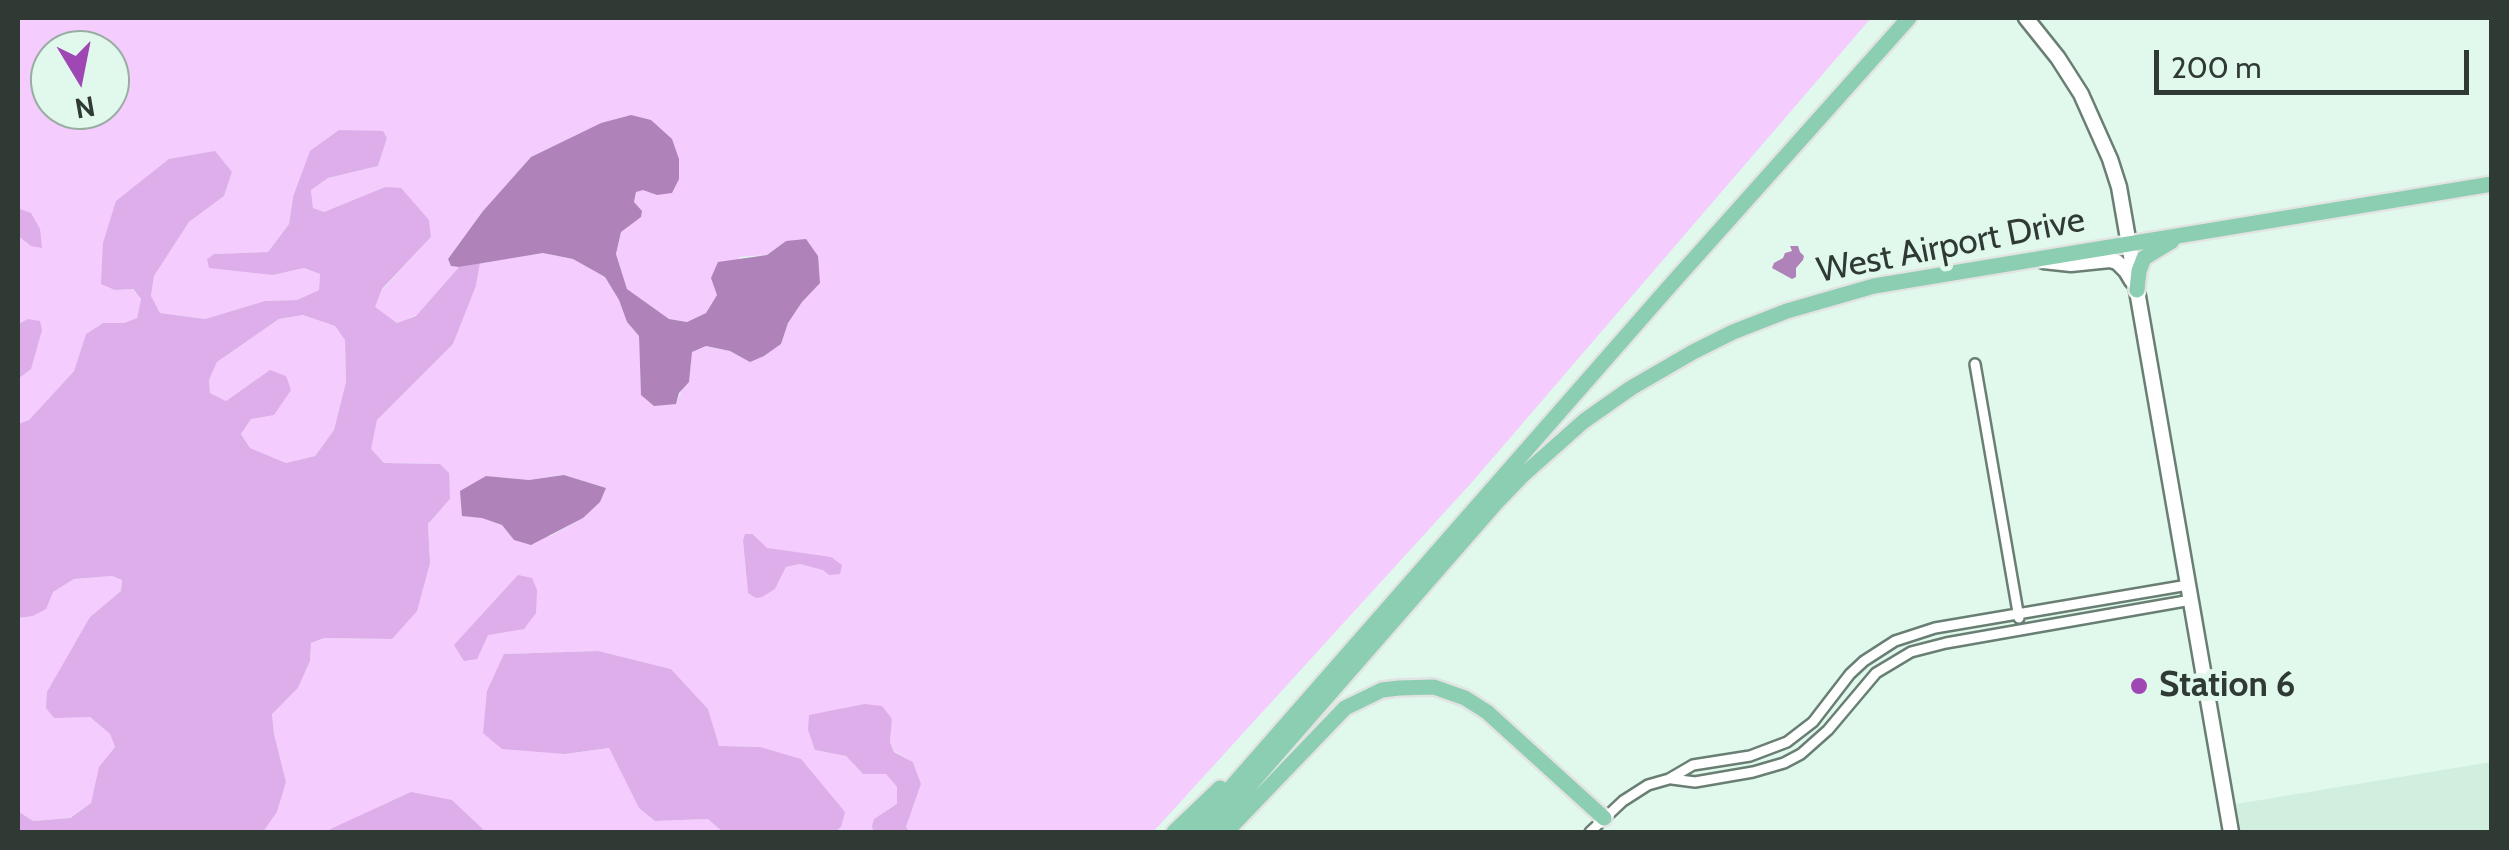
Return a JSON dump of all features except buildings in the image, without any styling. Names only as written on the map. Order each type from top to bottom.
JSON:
[{"type":"main road","points":[[1192,832],[1908,18]]},
{"type":"main road","points":[[2026,18],[2058,58],[2093,118],[2119,187],[2231,832]]},
{"type":"main road","name":"West Airport Drive","points":[[1210,832],[1496,504],[1563,439],[1615,399],[1693,352],[1788,310],[1874,286],[2492,184]]},
{"type":"main road","points":[[2137,290],[2146,255],[2186,234]]},
{"type":"main road","points":[[2031,259],[2071,264],[2116,262],[2137,290]]},
{"type":"main road","points":[[1226,832],[1345,708],[1382,690],[1400,688],[1434,687],[1465,698],[1487,712],[1604,818]]},
{"type":"main road","points":[[1174,832],[1284,727]]},
{"type":"street","points":[[1975,364],[2021,630]]},
{"type":"street","points":[[1590,832],[1648,785],[1669,779],[1693,765],[1750,756],[1787,742],[1812,722],[1850,674],[1881,648],[1913,633],[2190,592]]},
{"type":"street","points":[[1669,779],[1695,782],[1753,772],[1795,757],[1816,743],[1866,683],[1890,663],[1924,648],[2190,592]]},
{"type":"street","points":[[1881,648],[1890,663]]},
{"type":"street","points":[[1787,742],[1795,757]]},
{"type":"shaded area","points":[[18,18],[1871,18],[1473,481],[1153,832],[910,832],[906,827],[921,784],[913,762],[894,751],[890,742],[892,718],[815,750],[846,756],[863,774],[886,774],[897,787],[897,805],[875,819],[873,832],[835,832],[841,827],[760,747],[718,746],[708,709],[671,669],[597,651],[504,654],[565,754],[609,748],[639,807],[655,821],[709,819],[723,832],[486,832],[452,800],[324,832],[263,832],[277,812],[286,782],[272,713],[298,688],[310,661],[311,643],[324,638],[392,639],[430,563],[428,524],[450,499],[440,464],[384,463],[370,449],[377,420],[453,344],[476,286],[480,263],[543,253],[573,259],[605,277],[627,322],[639,336],[641,394],[676,404],[691,367],[691,352],[706,346],[730,351],[749,361],[781,344],[788,323],[802,302],[786,241],[767,255],[740,257],[706,313],[687,322],[669,319],[627,289],[616,254],[621,232],[636,192],[643,189],[657,195],[631,115],[601,123],[531,157],[483,211],[448,259],[451,266],[459,267],[417,315],[397,323],[374,307],[382,290],[431,237],[385,187],[324,212],[313,208],[311,190],[328,178],[378,166],[387,138],[293,197],[289,224],[268,252],[214,254],[207,259],[273,275],[304,268],[320,274],[319,290],[297,300],[265,301],[205,319],[160,313],[151,297],[154,276],[189,222],[224,196],[232,172],[115,290],[132,289],[141,299],[137,318],[124,323],[103,323],[86,334],[74,371],[29,420],[18,424],[18,379],[31,369],[28,319],[18,324],[18,236],[31,246],[20,209]],"holes":[[[564,475],[606,488],[583,518],[550,536],[514,540],[502,525],[482,518],[486,476],[529,480]],[[754,534],[766,548],[840,573],[800,564],[786,567],[775,589],[748,593],[743,542],[745,535]]]},
{"type":"shaded area","points":[[631,115],[651,120],[672,139],[679,159],[679,179],[672,193],[636,192],[634,202],[642,211],[641,217],[621,232],[616,254],[627,289],[669,319],[687,322],[706,313],[717,295],[711,278],[718,262],[767,255],[786,241],[806,239],[818,256],[820,283],[788,323],[781,344],[750,362],[730,351],[706,346],[692,352],[689,382],[679,393],[676,404],[654,406],[641,395],[639,336],[627,322],[605,277],[573,259],[543,253],[459,267],[451,266],[448,259],[483,211],[531,157],[601,123]]},
{"type":"shaded area","points":[[339,130],[383,131],[387,138],[378,166],[328,178],[311,190],[313,208],[324,212],[385,187],[401,188],[429,220],[431,237],[382,289],[375,307],[397,323],[416,316],[459,267],[480,263],[476,286],[453,344],[377,420],[371,449],[384,463],[440,464],[449,473],[450,499],[428,524],[430,563],[417,611],[392,639],[324,638],[311,643],[310,661],[298,688],[272,714],[286,782],[277,812],[263,832],[18,832],[18,811],[33,821],[70,818],[91,803],[99,767],[115,747],[110,734],[90,717],[54,718],[46,708],[47,692],[90,617],[121,591],[122,580],[112,576],[74,579],[53,592],[46,609],[18,618],[18,424],[29,420],[74,371],[86,334],[103,323],[124,323],[137,318],[141,299],[133,289],[115,290],[101,284],[103,243],[116,201],[169,159],[215,151],[232,172],[224,196],[189,222],[154,276],[151,296],[160,313],[205,319],[265,301],[297,300],[319,290],[320,274],[304,268],[273,275],[209,268],[207,259],[214,254],[268,252],[289,224],[293,197],[310,151]],"holes":[[[303,315],[335,326],[345,340],[346,382],[334,430],[315,456],[286,463],[250,448],[241,434],[251,419],[274,415],[291,390],[286,376],[270,370],[226,401],[210,393],[209,380],[217,362],[279,319]]]},
{"type":"shaded area","points":[[20,209],[31,213],[40,229],[42,248],[31,246],[18,236]]},
{"type":"shaded area","points":[[1790,246],[1798,246],[1804,256],[1792,279],[1772,268],[1785,253],[1792,251]]},
{"type":"shaded area","points":[[303,315],[335,326],[345,340],[346,382],[334,430],[315,456],[286,463],[250,448],[241,434],[251,419],[269,371],[226,401],[210,393],[209,380],[217,362],[279,319]]},
{"type":"shaded area","points":[[28,319],[40,321],[42,330],[31,369],[18,379],[18,324]]},
{"type":"shaded area","points":[[564,475],[606,488],[600,502],[583,518],[531,545],[514,540],[502,525],[462,516],[460,491],[486,476],[529,480]]},
{"type":"shaded area","points":[[745,534],[753,534],[767,548],[831,557],[842,565],[840,574],[829,575],[800,564],[786,567],[775,589],[756,598],[748,593]]},
{"type":"shaded area","points":[[518,575],[532,578],[537,590],[536,613],[524,629],[488,635],[477,659],[464,661],[454,645]]},
{"type":"shaded area","points":[[112,576],[122,580],[121,591],[90,617],[90,717],[110,734],[115,747],[100,767],[91,803],[69,818],[33,821],[18,811],[18,618],[33,616],[53,592],[74,579]]},
{"type":"shaded area","points":[[598,651],[671,669],[708,709],[719,746],[760,747],[801,759],[845,812],[841,827],[835,832],[723,832],[708,819],[655,821],[639,808],[609,748],[565,754],[502,749],[483,733],[487,691],[504,654]]},
{"type":"shaded area","points":[[865,704],[882,706],[892,719],[890,742],[894,752],[913,762],[921,784],[906,827],[910,832],[873,832],[874,819],[897,804],[897,787],[886,774],[863,774],[846,756],[815,750],[808,730],[809,715]]},
{"type":"shaded area","points":[[2491,762],[2491,832],[2241,832],[2236,804]]},
{"type":"shaded area","points":[[411,792],[452,800],[486,832],[324,832]]},
{"type":"place","name":"Station 6","points":[[2139,686]]}]
